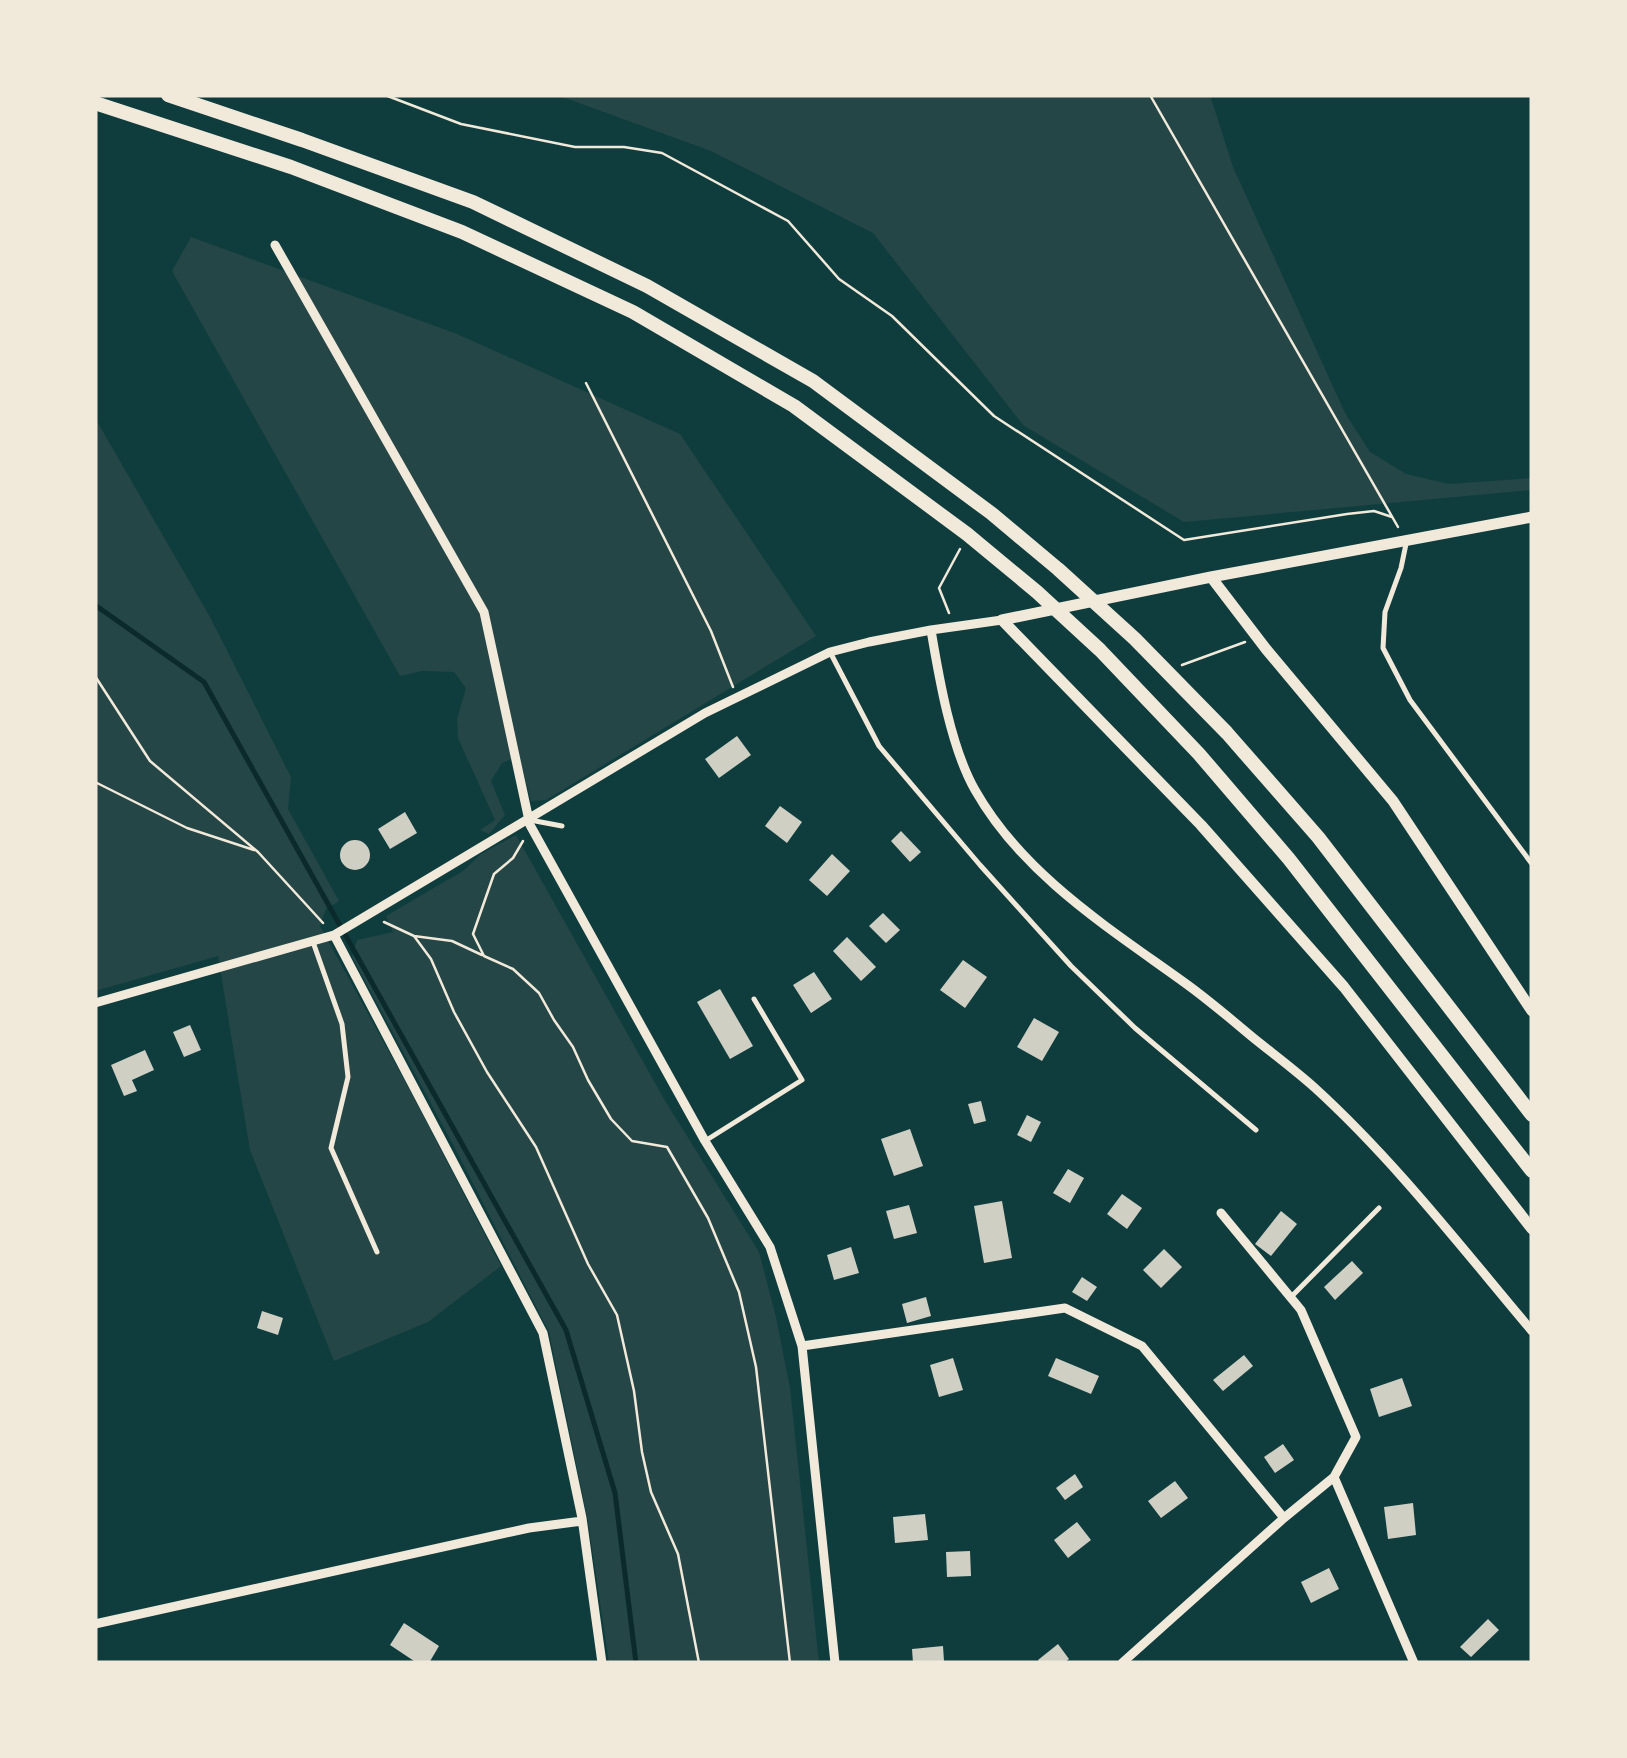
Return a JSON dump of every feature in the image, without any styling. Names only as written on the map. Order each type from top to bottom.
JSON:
[{"type":"main road","points":[[168,95],[473,202],[648,286],[813,381],[991,513],[1135,639],[1227,733],[1318,837],[1532,1115]]},
{"type":"main road","points":[[95,103],[291,168],[462,232],[633,312],[794,406],[967,534],[1100,650],[1199,754],[1289,859],[1532,1171]]},
{"type":"street","points":[[275,244],[484,612],[529,822],[705,1141],[770,1248],[802,1346],[835,1663]]},
{"type":"street","points":[[95,1003],[334,935],[705,714],[830,652],[1532,517]]},
{"type":"street","points":[[1211,577],[1393,801],[1532,1011]]},
{"type":"street","points":[[1002,620],[1201,825],[1344,987],[1532,1229]]},
{"type":"street","points":[[931,630],[956,742],[974,788],[1010,841],[1105,927],[1189,986],[1313,1086],[1402,1177],[1532,1330]]},
{"type":"street","points":[[334,935],[542,1333],[582,1521],[602,1663]]},
{"type":"street","points":[[1122,1663],[1334,1477],[1356,1437],[1301,1310],[1220,1214]]},
{"type":"street","points":[[802,1346],[1064,1308],[1142,1346],[1284,1518]]},
{"type":"street","points":[[1334,1477],[1414,1663]]},
{"type":"street","points":[[95,1624],[530,1528],[582,1521]]},
{"type":"lane","points":[[1406,542],[1385,612],[1384,648],[1410,700],[1532,864]]},
{"type":"lane","points":[[830,652],[879,746],[980,866],[1135,1028],[1256,1130]]},
{"type":"lane","points":[[529,822],[562,826]]},
{"type":"lane","points":[[313,942],[342,1024],[348,1077],[331,1148],[378,1252]]},
{"type":"lane","points":[[705,1141],[802,1080],[754,999]]},
{"type":"lane","points":[[1290,1298],[1379,1208]]},
{"type":"path","points":[[385,95],[480,128],[575,147],[624,147],[662,153],[788,222],[839,279],[892,316],[994,416],[1184,540],[1374,511],[1392,517]]},
{"type":"path","points":[[1150,95],[1406,542]]},
{"type":"path","points":[[586,383],[711,630],[737,698]]},
{"type":"path","points":[[955,627],[939,588],[967,534]]},
{"type":"path","points":[[1167,671],[1238,645]]},
{"type":"path","points":[[95,676],[150,761],[258,852],[334,935]]},
{"type":"path","points":[[95,782],[187,828],[258,852]]},
{"type":"path","points":[[484,956],[473,934],[494,874],[514,858],[529,822]]},
{"type":"path","points":[[368,914],[414,936],[452,941],[513,969],[539,993],[611,1119],[632,1141],[667,1147],[708,1218],[738,1292],[756,1368],[790,1663]]},
{"type":"path","points":[[414,936],[431,959],[487,1072],[536,1147],[588,1264],[616,1315],[634,1391],[650,1492],[678,1554],[699,1663]]},
{"type":"shaded area","points":[[557,95],[1210,95],[1233,167],[1345,413],[1370,452],[1406,474],[1449,484],[1532,478],[1532,490],[1184,522],[1023,425],[873,233],[711,151]]},
{"type":"shaded area","points":[[191,237],[457,334],[680,434],[816,636],[546,800],[531,801],[519,756],[502,763],[491,781],[505,815],[489,834],[480,830],[495,820],[458,738],[457,719],[466,688],[454,672],[422,671],[400,676],[172,271]]},
{"type":"shaded area","points":[[95,418],[210,617],[291,777],[288,809],[339,901],[326,909],[320,926],[501,1266],[428,1322],[334,1361],[250,1150],[218,956],[95,991]]},
{"type":"shaded area","points":[[516,835],[664,1099],[759,1252],[790,1388],[819,1663],[609,1663],[588,1521],[549,1332],[352,957],[357,940],[393,932],[386,916]]},
{"type":"building","points":[[737,736],[751,755],[719,778],[705,759]]},
{"type":"building","points":[[780,806],[802,822],[787,843],[765,826]]},
{"type":"building","points":[[405,812],[417,833],[390,849],[378,829]]},
{"type":"building","points":[[901,831],[921,852],[910,862],[891,841]]},
{"type":"building","points":[[355,840],[365,845],[370,855],[365,865],[355,870],[345,865],[340,855],[345,845]]},
{"type":"building","points":[[832,854],[850,871],[827,896],[809,880]]},
{"type":"building","points":[[883,913],[900,930],[886,943],[869,926]]},
{"type":"building","points":[[847,937],[876,967],[861,981],[833,951]]},
{"type":"building","points":[[963,960],[987,977],[965,1008],[940,990]]},
{"type":"building","points":[[814,972],[832,999],[811,1013],[793,985]]},
{"type":"building","points":[[720,989],[753,1046],[730,1059],[697,1002]]},
{"type":"building","points":[[1034,1018],[1059,1032],[1042,1061],[1017,1047]]},
{"type":"building","points":[[190,1025],[201,1050],[184,1057],[173,1032]]},
{"type":"building","points":[[145,1050],[154,1070],[132,1080],[137,1091],[124,1096],[111,1065]]},
{"type":"building","points":[[981,1101],[986,1121],[974,1124],[968,1104]]},
{"type":"building","points":[[1027,1115],[1041,1122],[1031,1142],[1017,1135]]},
{"type":"building","points":[[910,1129],[923,1166],[894,1176],[881,1139]]},
{"type":"building","points":[[1068,1169],[1084,1178],[1070,1203],[1053,1193]]},
{"type":"building","points":[[1122,1194],[1142,1208],[1127,1229],[1107,1214]]},
{"type":"building","points":[[1002,1201],[1012,1258],[984,1263],[974,1206]]},
{"type":"building","points":[[909,1205],[917,1233],[894,1239],[886,1211]]},
{"type":"building","points":[[1281,1211],[1297,1224],[1271,1256],[1255,1244]]},
{"type":"building","points":[[851,1247],[859,1273],[834,1280],[827,1255]]},
{"type":"building","points":[[1164,1249],[1182,1267],[1161,1288],[1143,1270]]},
{"type":"building","points":[[1352,1261],[1363,1273],[1335,1300],[1324,1287]]},
{"type":"building","points":[[1082,1277],[1097,1287],[1087,1301],[1072,1292]]},
{"type":"building","points":[[926,1297],[931,1316],[907,1323],[902,1304]]},
{"type":"building","points":[[262,1311],[283,1318],[278,1335],[257,1328]]},
{"type":"building","points":[[1244,1355],[1253,1366],[1223,1391],[1213,1380]]},
{"type":"building","points":[[953,1358],[963,1390],[939,1397],[930,1365]]},
{"type":"building","points":[[1056,1358],[1099,1376],[1091,1394],[1048,1376]]},
{"type":"building","points":[[1402,1378],[1412,1406],[1379,1417],[1370,1389]]},
{"type":"building","points":[[1283,1444],[1294,1460],[1275,1473],[1264,1457]]},
{"type":"building","points":[[1075,1474],[1083,1487],[1065,1500],[1056,1488]]},
{"type":"building","points":[[1175,1481],[1188,1498],[1161,1518],[1148,1501]]},
{"type":"building","points":[[1413,1503],[1416,1535],[1388,1539],[1384,1507]]},
{"type":"building","points":[[925,1514],[928,1540],[895,1543],[893,1517]]},
{"type":"building","points":[[1077,1522],[1091,1540],[1068,1558],[1054,1540]]},
{"type":"building","points":[[970,1551],[971,1576],[947,1577],[946,1552]]},
{"type":"building","points":[[1329,1568],[1339,1589],[1311,1603],[1301,1582]]},
{"type":"building","points":[[1488,1619],[1499,1630],[1471,1657],[1460,1647]]},
{"type":"building","points":[[404,1623],[439,1646],[429,1663],[417,1663],[390,1645]]},
{"type":"building","points":[[1058,1644],[1069,1659],[1064,1663],[1040,1663],[1038,1660]]},
{"type":"building","points":[[943,1646],[944,1661],[913,1663],[912,1649]]},
{"type":"waterway","points":[[95,605],[204,682],[566,1330],[615,1493],[636,1663]]}]
